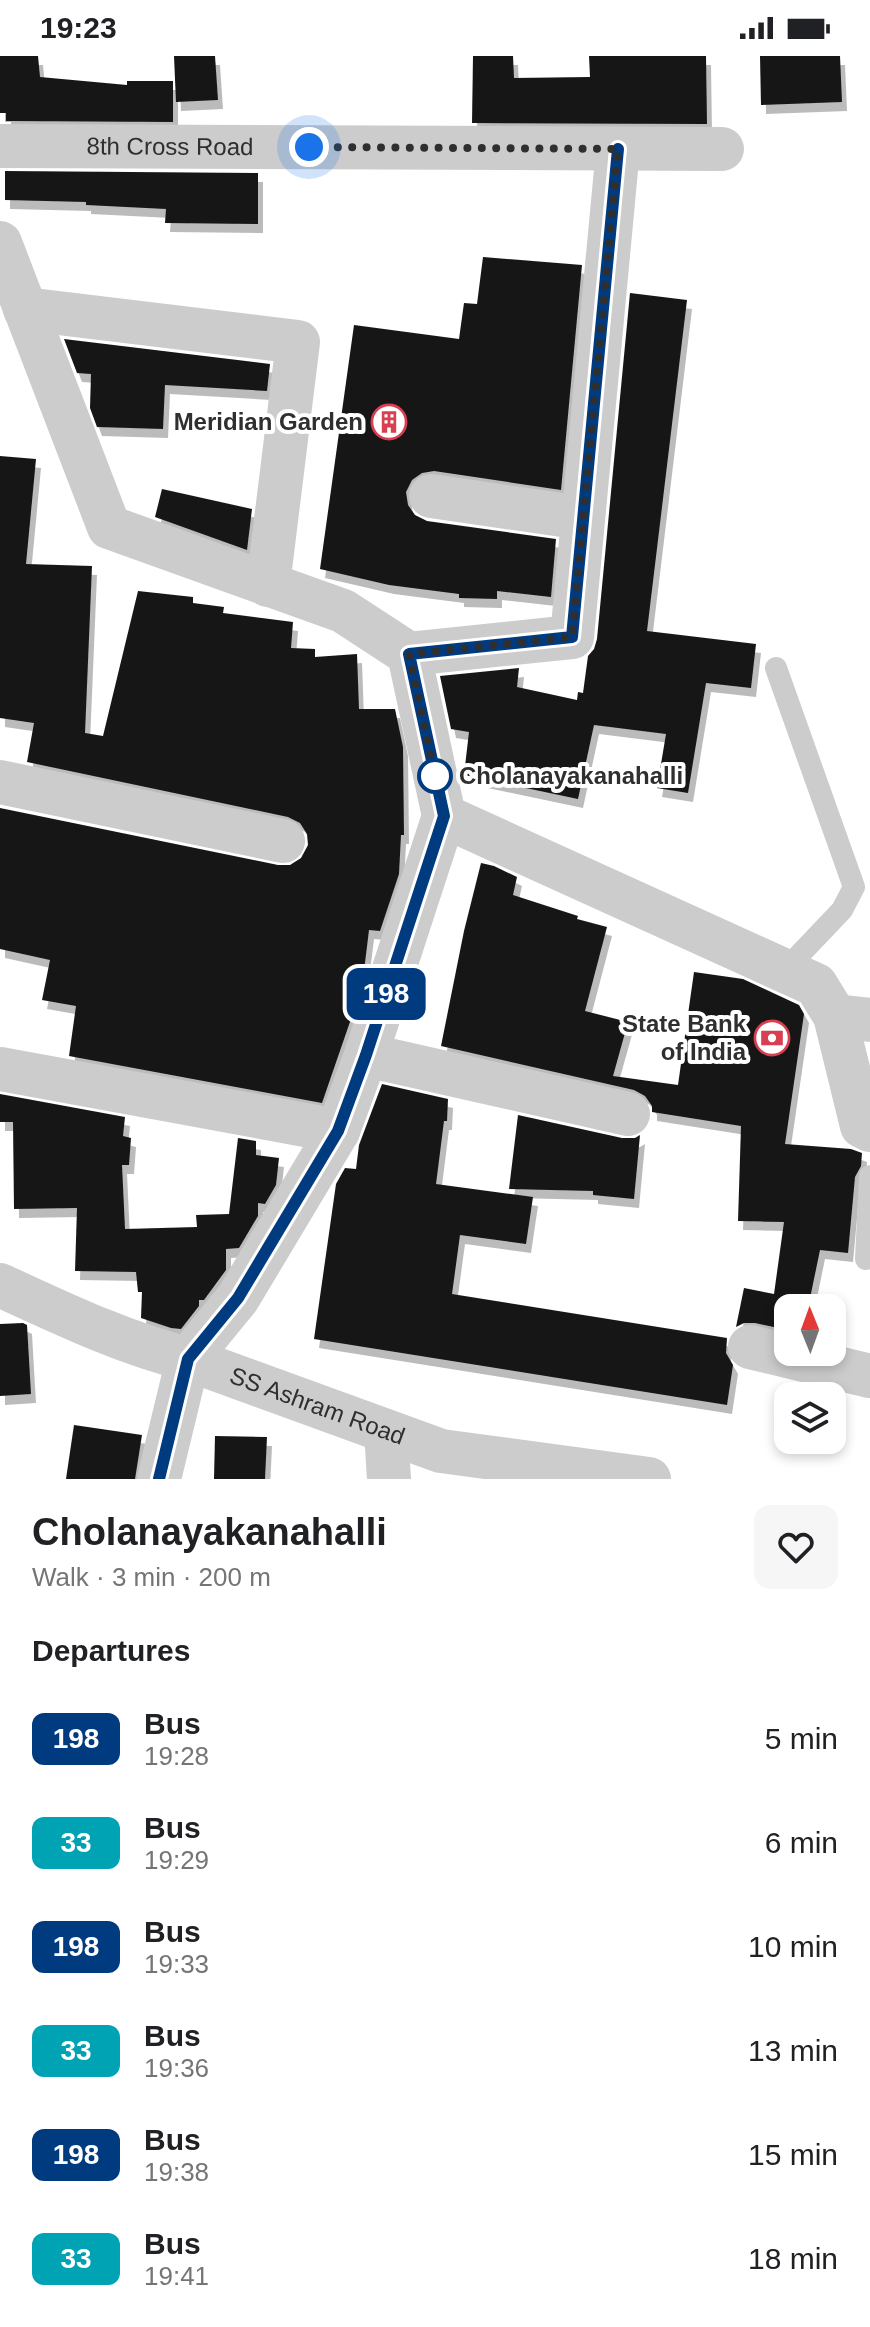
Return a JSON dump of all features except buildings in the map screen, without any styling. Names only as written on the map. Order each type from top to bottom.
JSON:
[{"type":"street","name":"8th Cross Road","points":[[0,146],[722,149]]},
{"type":"street","points":[[0,243],[109,527],[343,611],[409,654],[572,637],[618,149]]},
{"type":"street","points":[[25,309],[298,342],[268,585]]},
{"type":"street","points":[[431,496],[583,518]]},
{"type":"street","points":[[159,1479],[188,1359],[238,1298],[338,1131],[444,816],[409,654]]},
{"type":"street","points":[[0,782],[283,841]]},
{"type":"street","points":[[444,816],[816,985],[853,1018],[862,1126],[870,1130]]},
{"type":"street","points":[[366,1055],[628,1114]]},
{"type":"street","points":[[0,1069],[338,1131]]},
{"type":"street","name":"SS Ashram Road","points":[[0,1285],[84,1323],[163,1353],[188,1359],[441,1451],[649,1479]]},
{"type":"street","points":[[750,1347],[870,1376]]},
{"type":"street","points":[[386,1431],[389,1479]]},
{"type":"lane","points":[[776,668],[854,887],[842,910],[784,971]]},
{"type":"lane","points":[[866,1259],[870,1176]]},
{"type":"bus line","name":"198","points":[[159,1479],[188,1359],[238,1298],[338,1131],[444,816],[409,654],[572,637],[618,149]]},
{"type":"place","name":"Meridian Garden","points":[[389,422]]},
{"type":"place","name":"Cholanayakanahalli","points":[[435,776]]},
{"type":"place","name":"State Bank of India","points":[[772,1038]]},
{"type":"route","points":[[309,147],[618,149],[572,637],[409,654],[435,776]]}]
